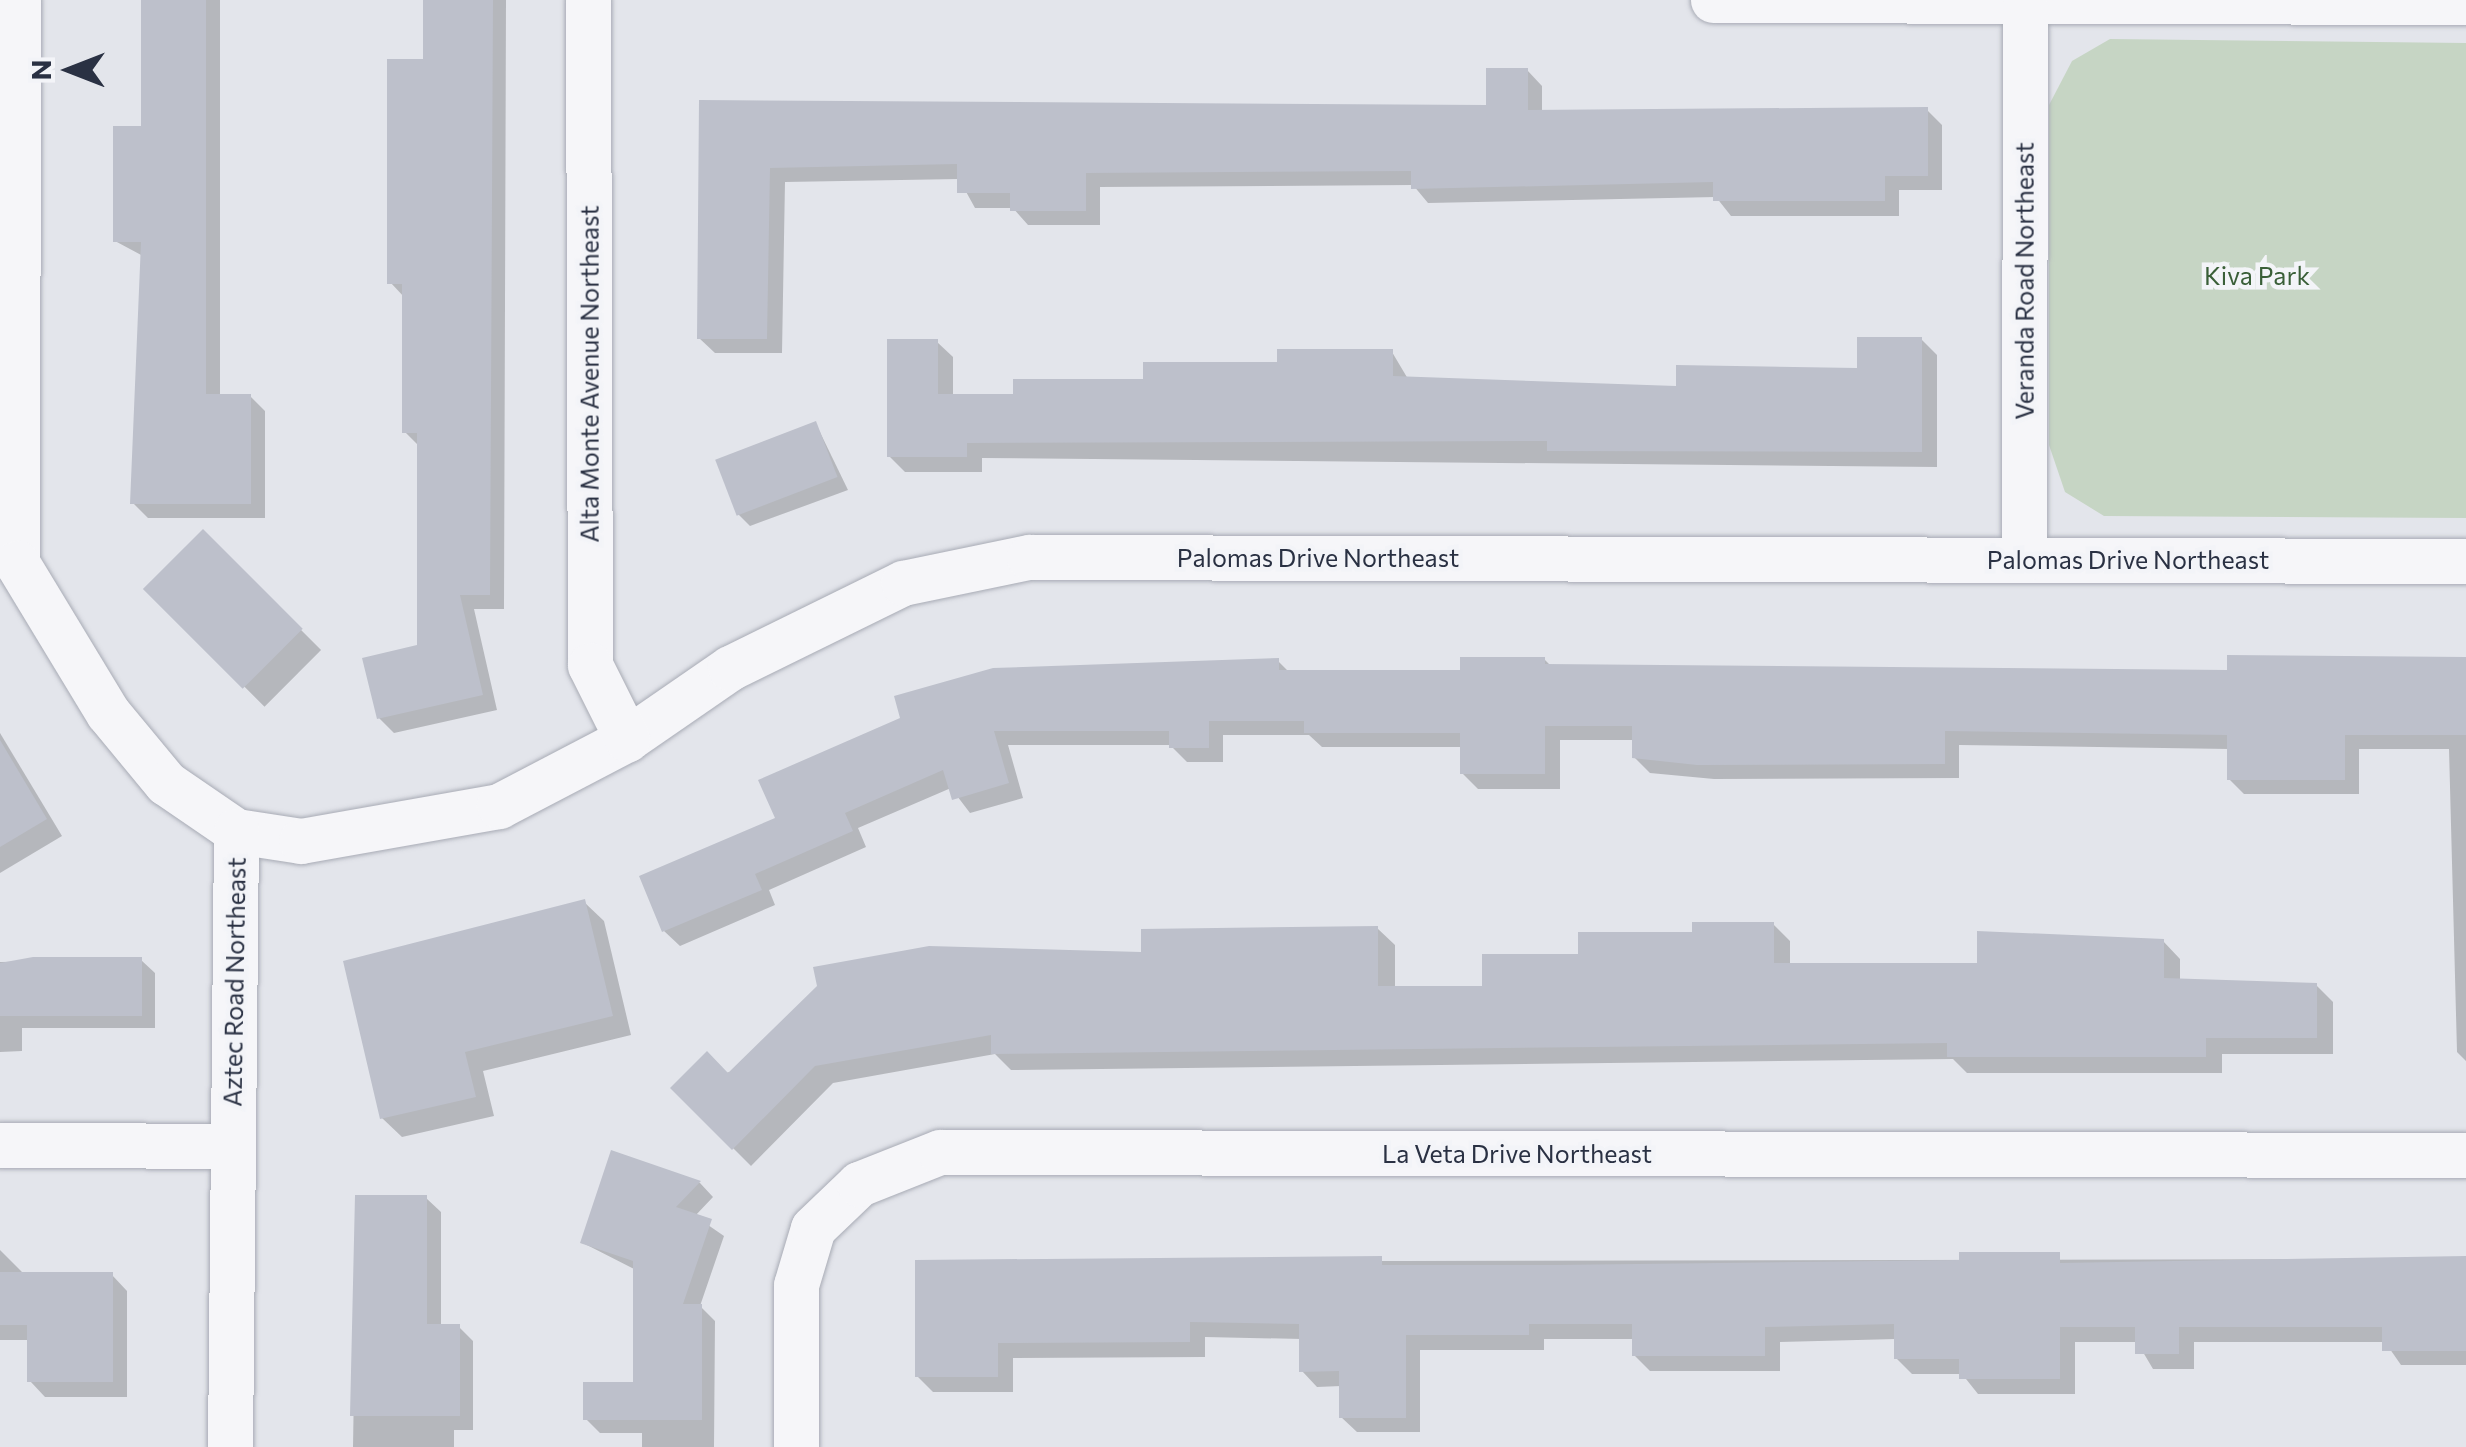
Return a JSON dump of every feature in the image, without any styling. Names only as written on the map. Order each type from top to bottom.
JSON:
[{"type":"street","name":"Aztec Road Northeast","points":[[18,0],[8,564],[108,713],[166,783],[236,831],[230,1447]]},
{"type":"street","name":"Alta Monte Avenue Northeast","points":[[588,0],[590,665],[627,739]]},
{"type":"street","points":[[1714,0],[2466,2]]},
{"type":"street","name":"Veranda Road Northeast","points":[[2024,559],[2025,3]]},
{"type":"street","name":"Palomas Drive Northeast","points":[[236,831],[301,841],[402,830],[499,806],[627,739],[730,668],[903,583],[1029,557],[2466,561]]},
{"type":"street","points":[[0,1145],[232,1146]]},
{"type":"street","name":"La Veta Drive Northeast","points":[[796,1447],[796,1285],[813,1228],[859,1184],[940,1152],[2466,1156]]},
{"type":"green space","name":"Kiva Park","points":[[2110,39],[2466,43],[2466,518],[2104,516],[2065,492],[2049,445],[2049,105],[2072,61]]},
{"type":"building","points":[[141,0],[206,0],[206,394],[251,394],[251,504],[130,504],[141,242],[113,242],[113,126],[141,126]]},
{"type":"building","points":[[423,0],[493,0],[490,595],[460,595],[483,695],[377,719],[362,658],[417,645],[417,433],[402,433],[402,284],[387,284],[387,59],[423,59]]},
{"type":"building","points":[[1486,68],[1528,68],[1528,110],[1928,107],[1928,176],[1885,176],[1885,201],[1713,201],[1713,182],[1411,189],[1411,171],[1086,173],[1086,211],[1010,211],[1010,193],[957,193],[957,164],[770,168],[767,339],[697,339],[699,100],[1486,105]]},
{"type":"building","points":[[1857,337],[1922,337],[1922,452],[1547,451],[1547,441],[967,443],[967,457],[887,457],[887,339],[938,339],[938,394],[1013,394],[1013,379],[1143,379],[1143,362],[1277,362],[1277,349],[1393,349],[1393,376],[1676,386],[1676,365],[1857,368]]},
{"type":"building","points":[[816,421],[838,477],[737,516],[715,460]]},
{"type":"building","points":[[203,529],[303,629],[243,689],[143,589]]},
{"type":"building","points":[[2227,655],[2466,657],[2466,735],[2345,735],[2345,780],[2227,780],[2227,735],[1945,731],[1945,764],[1697,765],[1632,758],[1632,726],[1545,726],[1545,774],[1460,774],[1460,733],[1304,733],[1304,721],[1209,721],[1209,748],[1169,748],[1169,731],[994,731],[1009,783],[952,800],[943,770],[845,813],[853,831],[755,874],[762,890],[662,932],[639,876],[775,818],[758,780],[900,718],[894,696],[993,668],[1279,658],[1279,670],[1460,670],[1460,657],[1545,657],[1545,664],[2227,670]]},
{"type":"building","points":[[0,740],[47,819],[0,847]]},
{"type":"building","points":[[585,899],[613,1016],[465,1052],[476,1097],[380,1119],[343,961]]},
{"type":"building","points":[[1692,922],[1774,922],[1774,963],[1977,963],[1977,931],[2164,939],[2164,978],[2317,983],[2317,1038],[2206,1038],[2206,1057],[1947,1057],[1947,1043],[991,1054],[991,1035],[815,1066],[732,1150],[670,1088],[707,1051],[728,1073],[817,986],[813,967],[929,946],[1141,952],[1141,929],[1378,926],[1378,986],[1482,986],[1482,954],[1578,954],[1578,932],[1692,932]]},
{"type":"building","points":[[33,957],[142,957],[142,1016],[0,1016],[0,963]]},
{"type":"building","points":[[611,1150],[701,1181],[676,1207],[712,1219],[683,1304],[702,1304],[702,1420],[583,1420],[583,1382],[633,1382],[633,1261],[580,1243]]},
{"type":"building","points":[[355,1195],[427,1195],[427,1324],[460,1324],[460,1416],[350,1416]]},
{"type":"building","points":[[1959,1252],[2060,1252],[2060,1263],[2466,1256],[2466,1351],[2382,1351],[2382,1327],[2179,1327],[2179,1354],[2135,1354],[2135,1327],[2060,1327],[2060,1379],[1959,1379],[1959,1359],[1894,1359],[1894,1324],[1765,1327],[1765,1356],[1632,1356],[1632,1324],[1529,1324],[1529,1335],[1406,1335],[1406,1418],[1339,1418],[1339,1371],[1299,1372],[1299,1324],[1190,1322],[1190,1342],[998,1343],[998,1377],[915,1377],[915,1260],[1382,1256],[1382,1265],[1556,1265],[1959,1260]]},
{"type":"building","points":[[0,1272],[113,1272],[113,1382],[27,1382],[27,1325],[0,1325]]}]
